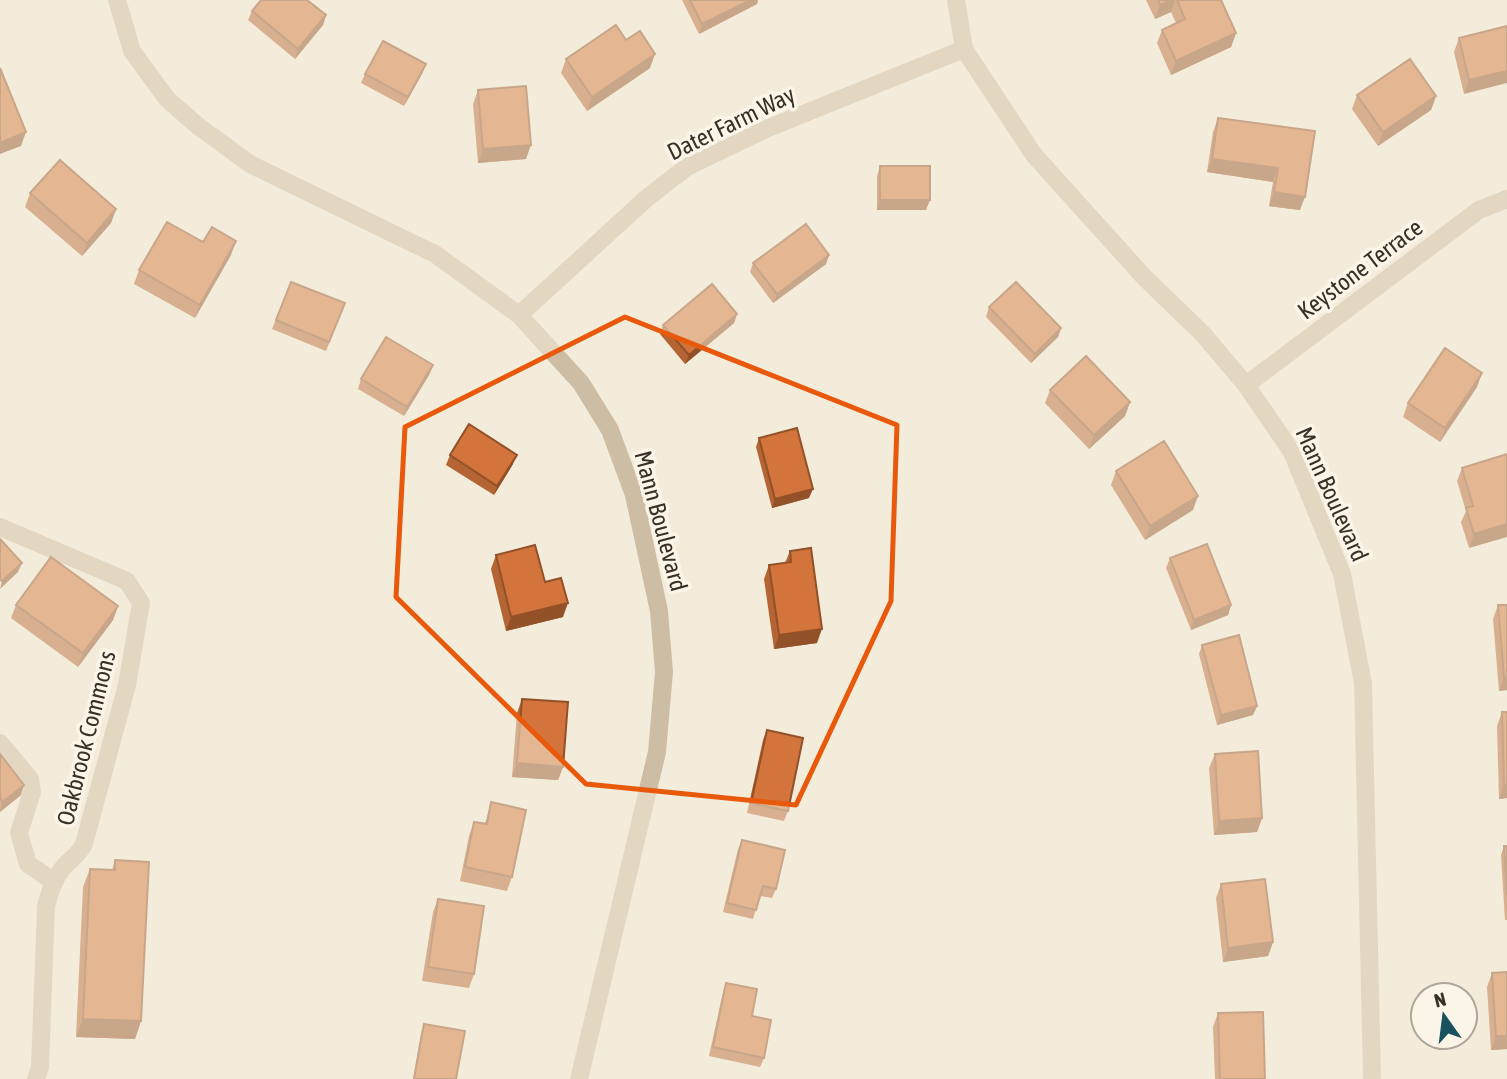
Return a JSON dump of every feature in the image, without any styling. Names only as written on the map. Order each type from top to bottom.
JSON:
[{"type":"street","name":"Mann Boulevard","points":[[117,0],[132,51],[167,99],[198,126],[250,164],[435,254],[519,315],[581,383],[610,430],[634,495],[659,611],[664,673],[657,752],[579,1079]]},
{"type":"street","name":"Mann Boulevard","points":[[956,0],[964,49],[1034,155],[1144,277],[1203,334],[1246,385],[1292,452],[1342,574],[1363,683],[1372,1079]]},
{"type":"street","name":"Dater Farm Way","points":[[519,315],[648,197],[687,167],[766,129],[964,49]]},
{"type":"street","name":"Keystone Terrace","points":[[1246,385],[1479,210],[1507,199]]},
{"type":"street","name":"Oakbrook Commons","points":[[0,527],[127,581],[141,603],[127,685],[84,844],[79,855],[63,866],[53,881]]},
{"type":"street","points":[[0,743],[30,779],[32,792],[19,834],[28,864],[53,881],[43,925],[40,1067],[36,1079]]},
{"type":"highlighted area","points":[[625,317],[897,425],[891,601],[796,805],[586,784],[396,597],[405,427]]},
{"type":"building","points":[[261,0],[307,0],[326,15],[298,49],[252,11]]},
{"type":"building","points":[[690,0],[750,0],[702,24]]},
{"type":"building","points":[[1158,0],[1171,0],[1160,5]]},
{"type":"building","points":[[1177,0],[1221,0],[1236,33],[1176,61],[1162,30],[1185,19]]},
{"type":"building","points":[[616,25],[626,40],[640,31],[655,54],[592,97],[566,59]]},
{"type":"building","points":[[1507,26],[1507,71],[1469,80],[1459,38]]},
{"type":"building","points":[[383,41],[426,64],[408,97],[365,74]]},
{"type":"building","points":[[1410,59],[1436,96],[1383,132],[1357,95]]},
{"type":"building","points":[[0,68],[26,132],[0,143]]},
{"type":"building","points":[[526,86],[531,145],[483,149],[478,90]]},
{"type":"building","points":[[1218,118],[1315,131],[1305,197],[1274,192],[1278,168],[1212,159]]},
{"type":"building","points":[[60,160],[116,209],[87,243],[30,193]]},
{"type":"building","points":[[880,166],[930,166],[930,200],[880,200]]},
{"type":"building","points":[[167,222],[203,242],[212,227],[236,241],[200,305],[139,270]]},
{"type":"building","points":[[806,224],[829,255],[777,294],[753,263]]},
{"type":"building","points":[[291,282],[345,303],[329,342],[276,320]]},
{"type":"building","points":[[1016,282],[1061,328],[1035,354],[989,307]]},
{"type":"building","points":[[712,284],[737,314],[689,355],[663,325]]},
{"type":"building","points":[[386,337],[433,365],[407,407],[361,379]]},
{"type":"building","points":[[1445,348],[1482,373],[1445,428],[1408,403]]},
{"type":"building","points":[[1086,356],[1130,402],[1094,435],[1050,390]]},
{"type":"building","points":[[469,424],[517,455],[497,486],[450,455]]},
{"type":"building","points":[[797,428],[813,489],[775,499],[759,438]]},
{"type":"building","points":[[1164,441],[1198,496],[1150,526],[1116,471]]},
{"type":"building","points":[[1507,454],[1507,524],[1474,534],[1466,508],[1473,506],[1462,468]]},
{"type":"building","points":[[0,539],[22,563],[2,581],[0,580]]},
{"type":"building","points":[[1207,544],[1231,605],[1194,620],[1170,558]]},
{"type":"building","points":[[535,545],[545,582],[561,578],[568,603],[511,617],[496,555]]},
{"type":"building","points":[[811,548],[822,629],[779,635],[769,565],[791,562],[790,551]]},
{"type":"building","points":[[51,557],[118,606],[83,653],[16,605]]},
{"type":"building","points":[[1498,605],[1507,605],[1507,677],[1504,677]]},
{"type":"building","points":[[1239,635],[1257,706],[1221,715],[1202,645]]},
{"type":"building","points":[[522,699],[568,702],[563,767],[517,763]]},
{"type":"building","points":[[1502,712],[1507,712],[1507,785],[1504,785]]},
{"type":"building","points":[[767,730],[803,738],[788,811],[751,803]]},
{"type":"building","points":[[1258,751],[1262,818],[1219,821],[1215,754]]},
{"type":"building","points":[[0,754],[24,785],[3,802],[0,798]]},
{"type":"building","points":[[491,802],[526,810],[512,877],[465,867],[474,822],[487,824]]},
{"type":"building","points":[[742,840],[785,850],[776,889],[763,886],[756,910],[727,903]]},
{"type":"building","points":[[1504,846],[1507,846],[1507,894]]},
{"type":"building","points":[[115,860],[149,862],[141,1021],[83,1019],[90,869],[115,870]]},
{"type":"building","points":[[1265,879],[1273,942],[1228,948],[1221,884]]},
{"type":"building","points":[[438,899],[484,906],[474,974],[428,967]]},
{"type":"building","points":[[1507,972],[1507,1036],[1496,1036],[1492,973]]},
{"type":"building","points":[[726,983],[757,989],[752,1016],[771,1020],[764,1058],[713,1047]]},
{"type":"building","points":[[1263,1012],[1265,1079],[1220,1079],[1218,1013]]},
{"type":"building","points":[[424,1024],[465,1031],[456,1079],[414,1079]]}]
